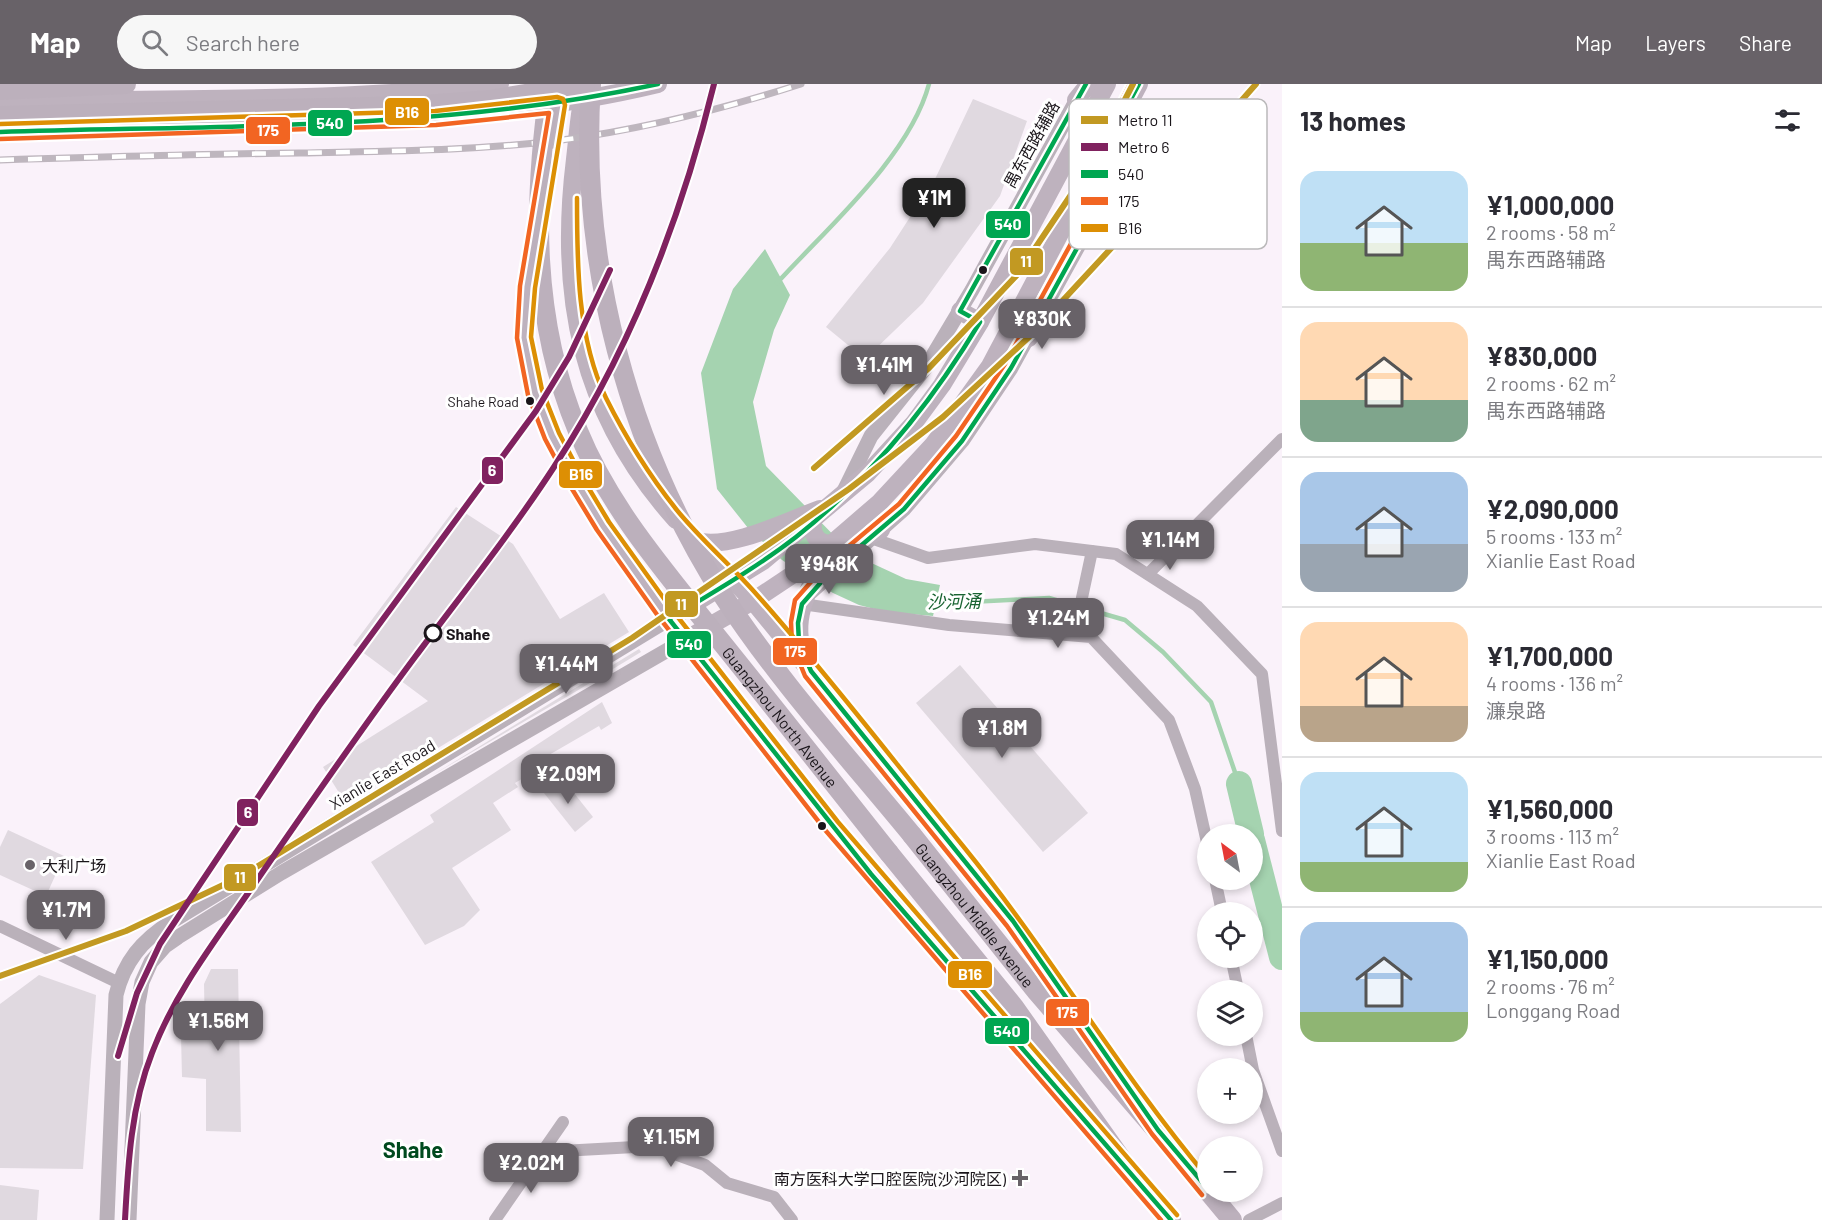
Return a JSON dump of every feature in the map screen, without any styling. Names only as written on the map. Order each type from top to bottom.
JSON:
[{"type":"highway","points":[[0,91],[126,84]]},
{"type":"highway","points":[[0,116],[412,106],[572,90]]},
{"type":"highway","name":"Guangzhou North Avenue","points":[[572,90],[591,169],[601,272],[619,358],[654,460],[689,537],[741,621],[912,835]]},
{"type":"highway","name":"Guangzhou North Avenue","points":[[572,90],[539,173],[540,271],[553,352],[578,432],[602,480],[644,544],[889,853]]},
{"type":"highway","name":"Guangzhou Middle Avenue","points":[[912,835],[1037,992],[1197,1177]]},
{"type":"highway","name":"Guangzhou Middle Avenue","points":[[889,853],[1014,1008],[1122,1160],[1171,1220]]},
{"type":"highway","name":"Guangzhou Middle Avenue","points":[[1218,1202],[1232,1220]]},
{"type":"main road","points":[[0,91],[395,84]]},
{"type":"main road","points":[[0,101],[355,95],[500,84]]},
{"type":"main road","points":[[0,132],[436,118],[572,90],[658,84]]},
{"type":"main road","points":[[1077,99],[1088,84]]},
{"type":"main road","points":[[1097,99],[1102,84]]},
{"type":"main road","points":[[1099,99],[1107,84]]},
{"type":"main road","points":[[1131,99],[1139,84]]},
{"type":"main road","points":[[572,90],[567,238],[574,312],[598,398],[621,442],[655,494],[753,601],[811,671]]},
{"type":"main road","points":[[572,90],[526,298],[524,328],[531,377],[551,433],[568,464],[617,545],[669,619],[764,561],[801,523],[837,500],[868,473],[914,423],[942,386],[980,322],[1069,154]]},
{"type":"main road","points":[[1064,163],[1069,165]]},
{"type":"main road","points":[[1049,192],[1069,202]]},
{"type":"main road","points":[[811,671],[799,643],[798,623],[802,604],[829,553],[933,445],[984,375],[1069,217]]},
{"type":"main road","points":[[960,311],[980,322]]},
{"type":"main road","points":[[1011,328],[1029,338]]},
{"type":"main road","points":[[696,541],[718,543],[801,523]]},
{"type":"main road","points":[[801,523],[826,544],[829,553]]},
{"type":"main road","points":[[685,640],[829,553],[876,534]]},
{"type":"main road","name":"Guangzhou Middle Avenue","points":[[669,619],[899,907],[1122,1160]]},
{"type":"main road","name":"Guangzhou Middle Avenue","points":[[811,671],[1001,906],[1158,1130]]},
{"type":"street","name":"禺东西路辅路","points":[[837,500],[871,436],[926,367],[960,311],[1069,113]]},
{"type":"street","points":[[829,553],[851,555],[876,534],[904,509],[962,441],[1029,338],[1077,249]]},
{"type":"street","points":[[1148,574],[1282,439]]},
{"type":"street","points":[[876,534],[928,558],[1035,544],[1116,554],[1197,606],[1262,674],[1276,753],[1282,831]]},
{"type":"street","points":[[1076,631],[1092,551]]},
{"type":"street","points":[[802,604],[950,625],[1076,631],[1091,637],[1169,720],[1195,789],[1203,824]]},
{"type":"street","name":"Xianlie East Road","points":[[129,1220],[138,1004],[146,971],[165,946],[340,830],[669,619]]},
{"type":"street","name":"Xianlie East Road","points":[[107,1220],[115,1007],[119,982],[137,949],[160,929],[685,640]]},
{"type":"street","points":[[0,926],[119,982]]},
{"type":"street","points":[[1248,1046],[1253,1070],[1282,1151]]},
{"type":"street","points":[[495,1220],[563,1122]]},
{"type":"street","points":[[543,1152],[653,1146],[705,1165],[727,1183],[774,1197],[792,1220]]},
{"type":"street","points":[[1249,1220],[1282,1203]]},
{"type":"shaded area","points":[[765,249],[790,295],[774,330],[753,402],[766,466],[852,554],[906,579],[940,585],[933,616],[886,612],[859,605],[833,593],[782,560],[748,528],[717,489],[701,373],[733,289]]},
{"type":"building","points":[[973,99],[1027,121],[1000,196],[923,303],[865,359],[826,327],[890,248],[936,177]]},
{"type":"building","name":"Shahe","points":[[456,507],[513,544],[560,619],[604,593],[629,632],[346,804],[323,767],[428,701],[353,645]]},
{"type":"building","points":[[639,649],[641,652],[431,776]]},
{"type":"building","points":[[960,665],[1088,813],[1043,852],[916,703]]},
{"type":"building","points":[[602,702],[612,723],[601,730],[599,726],[542,759],[547,764],[515,783],[518,787],[493,803],[511,830],[452,868],[480,910],[464,926],[425,945],[371,862],[434,822],[430,815]]},
{"type":"building","points":[[562,778],[593,817],[575,832],[544,793]]},
{"type":"building","name":"大利广场","points":[[8,830],[64,856],[46,896],[0,875],[0,847]]},
{"type":"building","points":[[211,969],[238,969],[241,1132],[206,1131],[206,1079],[182,1077],[181,1036],[205,1033],[204,984]]},
{"type":"building","points":[[39,975],[96,995],[83,1169],[0,1168],[0,1004]]},
{"type":"building","points":[[0,1185],[39,1190],[37,1220],[0,1220]]},
{"type":"waterway","name":"沙河涌","points":[[777,283],[865,190],[886,164],[919,111],[929,84]]},
{"type":"waterway","name":"沙河涌","points":[[931,604],[1049,598],[1125,620],[1163,652],[1211,702],[1239,784]]},
{"type":"waterway","name":"沙河涌","points":[[1239,784],[1249,824]]},
{"type":"waterway","name":"沙河涌","points":[[1263,883],[1282,957]]},
{"type":"railway","points":[[0,160],[398,151],[529,144],[653,124],[713,110],[801,84]]},
{"type":"metro line","name":"6","points":[[125,1220],[129,1157],[139,1094],[152,1053],[172,1009],[211,946],[313,799],[394,685],[521,516],[581,423],[606,377],[650,283],[686,184],[714,84]]},
{"type":"metro line","name":"11","points":[[1125,99],[1133,84]]},
{"type":"metro line","name":"11","points":[[1243,99],[1256,84]]},
{"type":"metro line","name":"11","points":[[814,468],[929,368],[1017,275],[1069,198]]},
{"type":"metro line","name":"11","points":[[0,976],[126,931],[240,877],[632,638],[849,489],[943,417],[1029,337],[1110,249]]},
{"type":"metro line","name":"6","points":[[118,1056],[137,993],[160,944],[319,706],[536,411],[569,357],[610,270]]},
{"type":"transit line","name":"540","points":[[0,132],[248,126],[413,118],[577,99],[658,84]]},
{"type":"transit line","name":"540","points":[[1078,99],[1086,84]]},
{"type":"transit line","name":"175","points":[[1122,99],[1130,84]]},
{"type":"transit line","name":"540","points":[[1131,99],[1139,84]]},
{"type":"transit line","name":"B16","points":[[0,124],[435,111],[557,97],[563,99],[565,105],[535,288],[531,337],[542,390],[559,433],[582,477],[609,522],[670,607],[838,822],[1177,1215]]},
{"type":"transit line","name":"175","points":[[0,139],[436,125],[549,113],[520,286],[517,338],[528,395],[545,439],[569,484],[597,530],[658,616],[826,831],[1161,1220]]},
{"type":"transit line","name":"540","points":[[1069,115],[960,311],[980,322],[941,382],[898,438],[850,490],[796,537],[750,570],[669,619],[871,874],[1171,1220]]},
{"type":"transit line","name":"B16","points":[[577,198],[577,249],[581,300],[589,350],[606,398],[638,455],[676,509],[784,626],[963,846],[1025,928],[1144,1096],[1197,1165]]},
{"type":"transit line","name":"175","points":[[1069,247],[1005,364],[956,436],[899,504],[825,566],[795,600],[791,622],[792,644],[805,676],[1007,926],[1152,1134],[1197,1189]]},
{"type":"transit line","name":"540","points":[[1077,249],[1011,368],[962,441],[904,509],[830,572],[802,604],[798,623],[799,643],[811,671],[1013,921],[1158,1130],[1197,1176]]},
{"type":"place","name":"Shahe Road","points":[[530,401]]},
{"type":"place","name":"Shahe","points":[[433,633]]},
{"type":"place","name":"大利广场","points":[[30,865]]},
{"type":"place","name":"南方医科大学口腔医院(沙河院区)","points":[[1020,1178]]},
{"type":"district","name":"Shahe","points":[[413,1149]]}]
